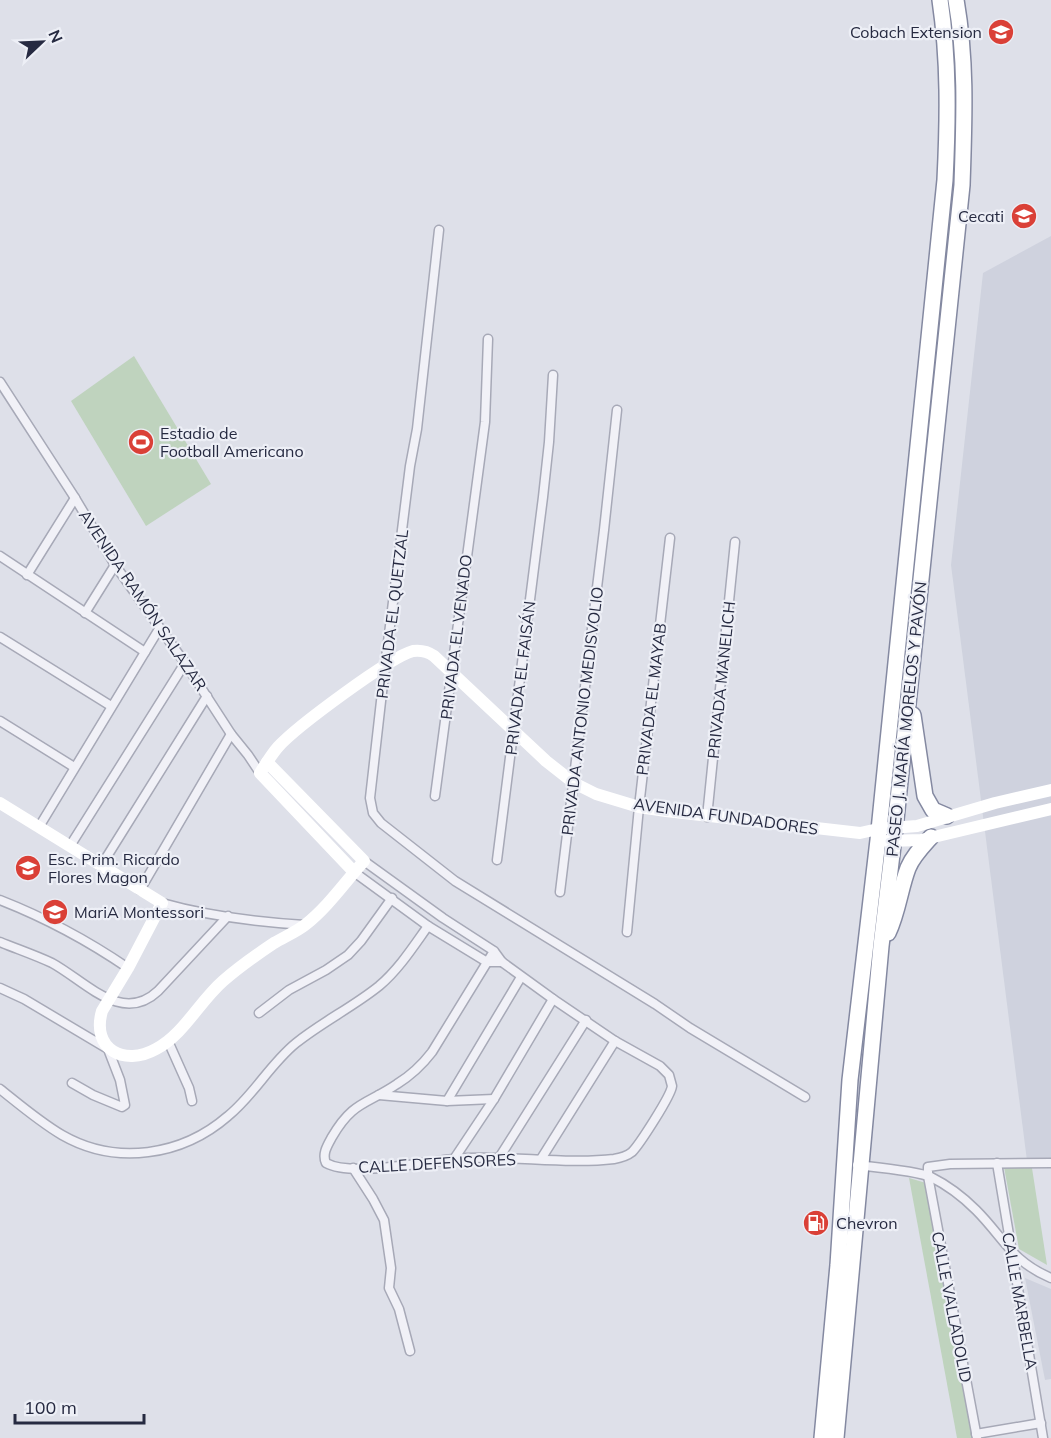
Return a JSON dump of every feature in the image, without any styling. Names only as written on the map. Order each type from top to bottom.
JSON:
[{"type":"highway","name":"PASEO J. MARÍA MORELOS Y PAVÓN","points":[[836,1438],[853,1164],[850,1080],[878,835],[945,180],[948,71],[940,0]]},
{"type":"highway","name":"PASEO J. MARÍA MORELOS Y PAVÓN","points":[[822,1438],[853,1164],[895,835],[962,185],[966,110],[956,0]]},
{"type":"highway","points":[[910,693],[925,796],[933,810],[947,816]]},
{"type":"highway","points":[[881,946],[895,915],[913,858],[931,837]]},
{"type":"street","name":"PRIVADA EL QUETZAL","points":[[440,230],[417,429],[410,466],[384,666],[370,798],[373,813],[381,823],[431,865],[455,881],[805,1097]]},
{"type":"street","name":"PRIVADA EL VENADO","points":[[435,796],[485,422],[488,339]]},
{"type":"street","name":"PRIVADA EL FAISÁN","points":[[496,860],[543,496],[553,375]]},
{"type":"street","name":"AVENIDA RAMÓN SALAZAR","points":[[0,383],[116,565],[185,663],[231,734],[275,791],[354,872],[428,926],[487,962]]},
{"type":"street","name":"PRIVADA ANTONIO MEDISVOLIO","points":[[560,892],[617,410]]},
{"type":"street","points":[[27,575],[75,498]]},
{"type":"street","name":"PRIVADA EL MAYAB","points":[[627,932],[670,538]]},
{"type":"street","name":"PRIVADA MANELICH","points":[[707,817],[735,542]]},
{"type":"street","points":[[0,556],[145,652]]},
{"type":"street","points":[[85,613],[116,565]]},
{"type":"street","points":[[39,827],[159,628]]},
{"type":"street","points":[[0,637],[111,706]]},
{"type":"street","name":"AVENIDA FUNDADORES","points":[[260,773],[277,748],[294,731],[384,666],[407,653],[424,651],[434,656],[514,732],[574,783],[596,794],[639,807],[707,817],[895,835]]},
{"type":"street","points":[[70,846],[185,663]]},
{"type":"street","points":[[101,866],[207,696]]},
{"type":"street","points":[[0,720],[74,767]]},
{"type":"street","points":[[140,890],[231,734]]},
{"type":"street","points":[[248,755],[267,762],[364,861],[443,918],[494,951],[502,962],[521,977],[615,1041],[541,1159]]},
{"type":"street","points":[[895,835],[947,816],[1051,790]]},
{"type":"street","points":[[0,803],[162,903],[183,909],[249,920],[305,924]]},
{"type":"street","points":[[895,835],[914,841],[1051,810]]},
{"type":"street","points":[[0,988],[24,999],[108,1049],[121,1055],[137,1056],[157,1049],[168,1041],[181,1029],[207,996],[229,976],[253,957],[305,924],[329,902],[364,861]]},
{"type":"street","points":[[258,1012],[348,955],[392,898]]},
{"type":"street","points":[[0,900],[60,926],[88,941],[128,968]]},
{"type":"street","points":[[72,1083],[122,1107],[126,1103],[118,1071],[100,1035],[99,1027],[102,1011],[128,968],[162,903]]},
{"type":"street","points":[[0,942],[52,963],[109,999],[128,1005],[148,999],[228,916]]},
{"type":"street","points":[[0,1089],[46,1125],[82,1144],[129,1154],[159,1151],[177,1145],[229,1116],[283,1054],[378,987],[394,972],[428,926]]},
{"type":"street","points":[[379,1095],[422,1065],[494,951]]},
{"type":"street","points":[[487,962],[502,962]]},
{"type":"street","points":[[447,1101],[521,977]]},
{"type":"street","points":[[454,1159],[494,1099],[553,999]]},
{"type":"street","points":[[499,1158],[586,1020]]},
{"type":"street","points":[[168,1041],[189,1088],[192,1101]]},
{"type":"street","name":"CALLE DEFENSORES","points":[[379,1095],[352,1109],[345,1116],[326,1148],[324,1160],[326,1163],[336,1168],[353,1168],[402,1166],[454,1159],[606,1160],[621,1157],[635,1148],[672,1091],[672,1081],[660,1066],[615,1041]]},
{"type":"street","points":[[379,1095],[447,1101],[494,1099]]},
{"type":"street","name":"CALLE MARBELLA","points":[[998,1163],[1043,1438]]},
{"type":"street","points":[[928,1176],[928,1167],[935,1166],[1051,1163]]},
{"type":"street","points":[[853,1164],[928,1176],[946,1185],[972,1206],[1012,1253],[1028,1266],[1051,1278]]},
{"type":"street","points":[[353,1168],[384,1220],[391,1268],[388,1288],[399,1309],[410,1351]]},
{"type":"street","name":"CALLE VALLADOLID","points":[[928,1176],[976,1436]]},
{"type":"street","points":[[976,1436],[1041,1423]]},
{"type":"shaded area","points":[[1051,236],[1051,1160],[1027,1161],[951,565],[983,273]]},
{"type":"shaded area","points":[[1025,1278],[1051,1289],[1051,1379],[1045,1380]]},
{"type":"green space","name":"Estadio de Football Americano","points":[[134,356],[211,484],[146,526],[71,401]]},
{"type":"green space","points":[[1004,1167],[1032,1168],[1047,1265],[1019,1249]]},
{"type":"green space","points":[[909,1178],[926,1183],[973,1438],[957,1438]]},
{"type":"place","name":"Cobach Extension","points":[[1001,32]]},
{"type":"place","name":"Cecati","points":[[1024,216]]},
{"type":"place","name":"Estadio de Football Americano","points":[[141,442]]},
{"type":"place","name":"Esc. Prim. Ricardo Flores Magon","points":[[28,868]]},
{"type":"place","name":"MariA Montessori","points":[[55,912]]},
{"type":"place","name":"Chevron","points":[[816,1223]]}]
